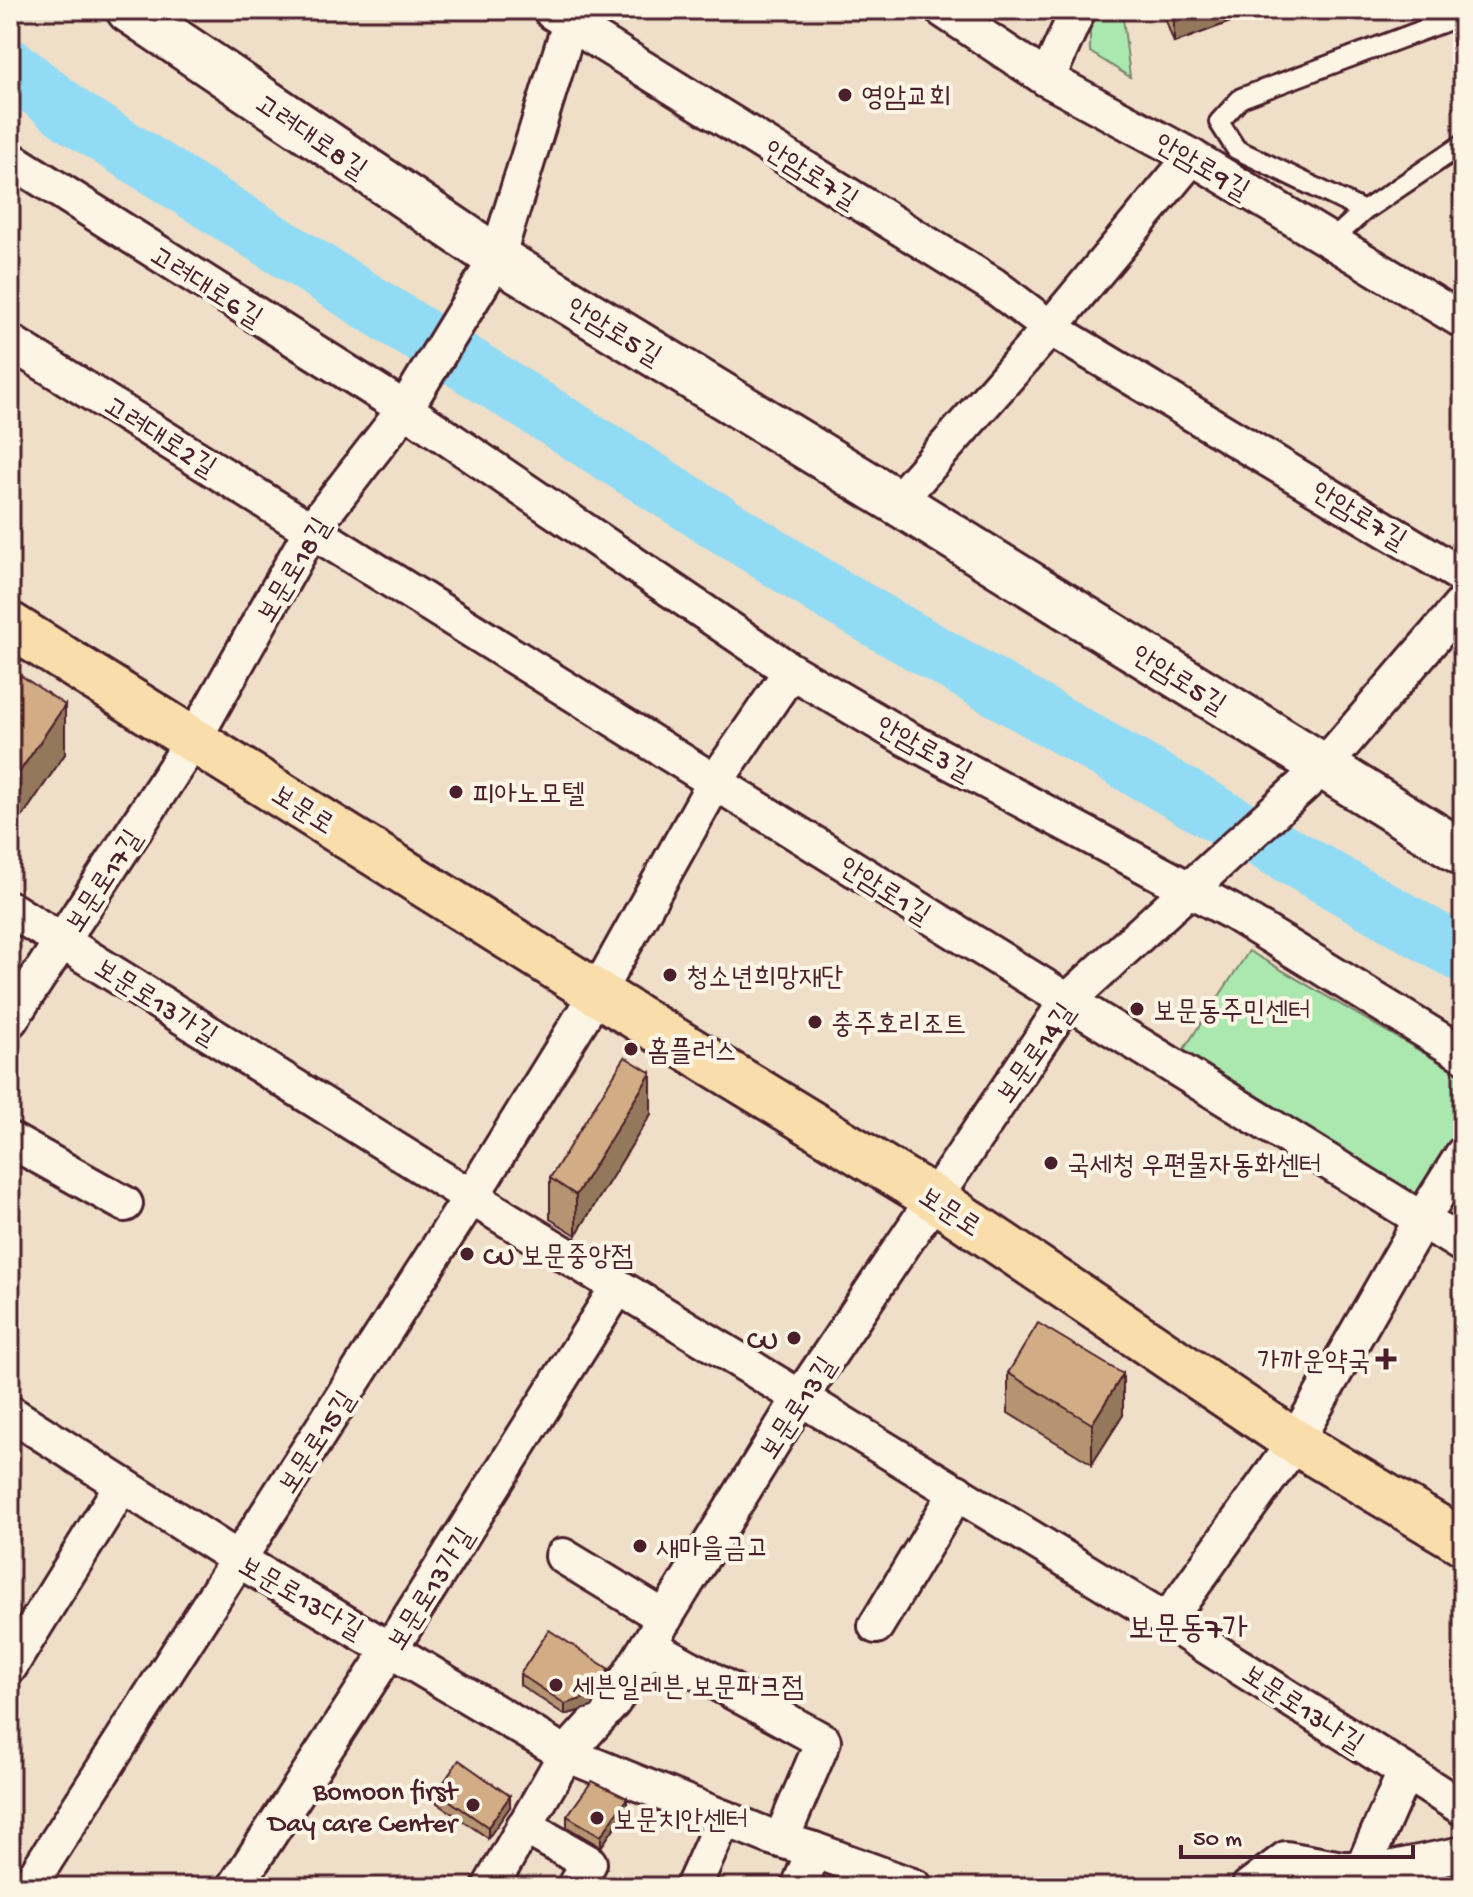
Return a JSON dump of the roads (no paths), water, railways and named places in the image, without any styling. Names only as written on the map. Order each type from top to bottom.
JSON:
[{"type":"main road","name":"고려대로8길","points":[[129,10],[497,258]]},
{"type":"main road","name":"안암로5길","points":[[497,258],[1463,853]]},
{"type":"main road","name":"보문로","points":[[10,625],[597,993],[935,1199],[1295,1442],[1463,1542]]},
{"type":"street","name":"안암로9길","points":[[943,10],[1047,79],[1192,157],[1463,321]]},
{"type":"street","points":[[1047,79],[1078,10]]},
{"type":"street","points":[[497,258],[562,14]]},
{"type":"street","name":"안암로7길","points":[[562,14],[993,285],[1050,328],[1463,576]]},
{"type":"street","points":[[897,502],[1050,328],[1192,157]]},
{"type":"street","name":"고려대로6길","points":[[13,169],[405,409]]},
{"type":"street","name":"보문로18길","points":[[194,739],[312,529],[405,409],[497,258]]},
{"type":"street","name":"고려대로2길","points":[[10,342],[312,529]]},
{"type":"street","name":"안암로3길","points":[[405,409],[791,671],[902,736],[1232,912],[1463,1054]]},
{"type":"street","name":"안암로1길","points":[[312,529],[1463,1245]]},
{"type":"street","points":[[1323,767],[1463,603]]},
{"type":"street","points":[[597,993],[715,782],[791,671]]},
{"type":"street","name":"보문로17길","points":[[10,1020],[194,739]]},
{"type":"street","name":"보문로14길","points":[[935,1199],[1067,1001],[1323,767]]},
{"type":"street","name":"보문로13가길","points":[[10,909],[800,1398]]},
{"type":"street","name":"보문로15길","points":[[28,1887],[471,1197],[597,993]]},
{"type":"street","points":[[10,1140],[125,1204]]},
{"type":"street","points":[[1167,1621],[1295,1442],[1422,1219],[1463,1154]]},
{"type":"street","name":"보문로13길","points":[[490,1887],[566,1754],[613,1702],[800,1398],[935,1199]]},
{"type":"street","name":"보문로13가길","points":[[235,1887],[391,1648],[618,1287]]},
{"type":"street","name":"보문로13나길","points":[[800,1398],[1167,1621],[1463,1808]]},
{"type":"street","name":"보문로13다길","points":[[10,1413],[239,1560],[566,1754],[781,1840],[915,1887]]},
{"type":"street","points":[[10,1666],[122,1485]]},
{"type":"street","points":[[876,1626],[957,1492]]},
{"type":"street","points":[[563,1556],[656,1632],[823,1741],[781,1840]]},
{"type":"street","points":[[1363,1868],[1405,1772]]},
{"type":"street","points":[[693,1887],[724,1818]]},
{"type":"street","points":[[524,1826],[589,1863],[575,1887]]},
{"type":"street","points":[[799,1887],[814,1850]]},
{"type":"street","points":[[1249,1887],[1286,1859],[1342,1869],[1389,1869],[1463,1854]]},
{"type":"lane","points":[[1364,211],[1236,149],[1219,122],[1241,98],[1463,15]]},
{"type":"lane","points":[[1331,241],[1364,211],[1463,144]]},
{"type":"waterway","points":[[10,66],[73,116],[837,597],[1463,955]]},
{"type":"place","name":"영암교회","points":[[845,95]]},
{"type":"place","name":"피아노모텔","points":[[456,792]]},
{"type":"place","name":"청소년희망재단","points":[[670,975]]},
{"type":"place","name":"보문동주민센터","points":[[1137,1009]]},
{"type":"place","name":"충주호리조트","points":[[815,1022]]},
{"type":"place","name":"홈플러스","points":[[631,1049]]},
{"type":"place","name":"국세청 우편물자동화센터","points":[[1051,1163]]},
{"type":"place","name":"CU 보문중앙점","points":[[467,1254]]},
{"type":"place","name":"CU","points":[[794,1338]]},
{"type":"place","name":"가까운약국","points":[[1386,1359]]},
{"type":"place","name":"새마을금고","points":[[640,1546]]},
{"type":"place","name":"세븐일레븐 보문파크점","points":[[556,1685]]},
{"type":"place","name":"Bomoon first Day care Center","points":[[473,1805]]},
{"type":"place","name":"보문치안센터","points":[[597,1818]]},
{"type":"district","name":"보문동7가","points":[[1188,1626]]}]
